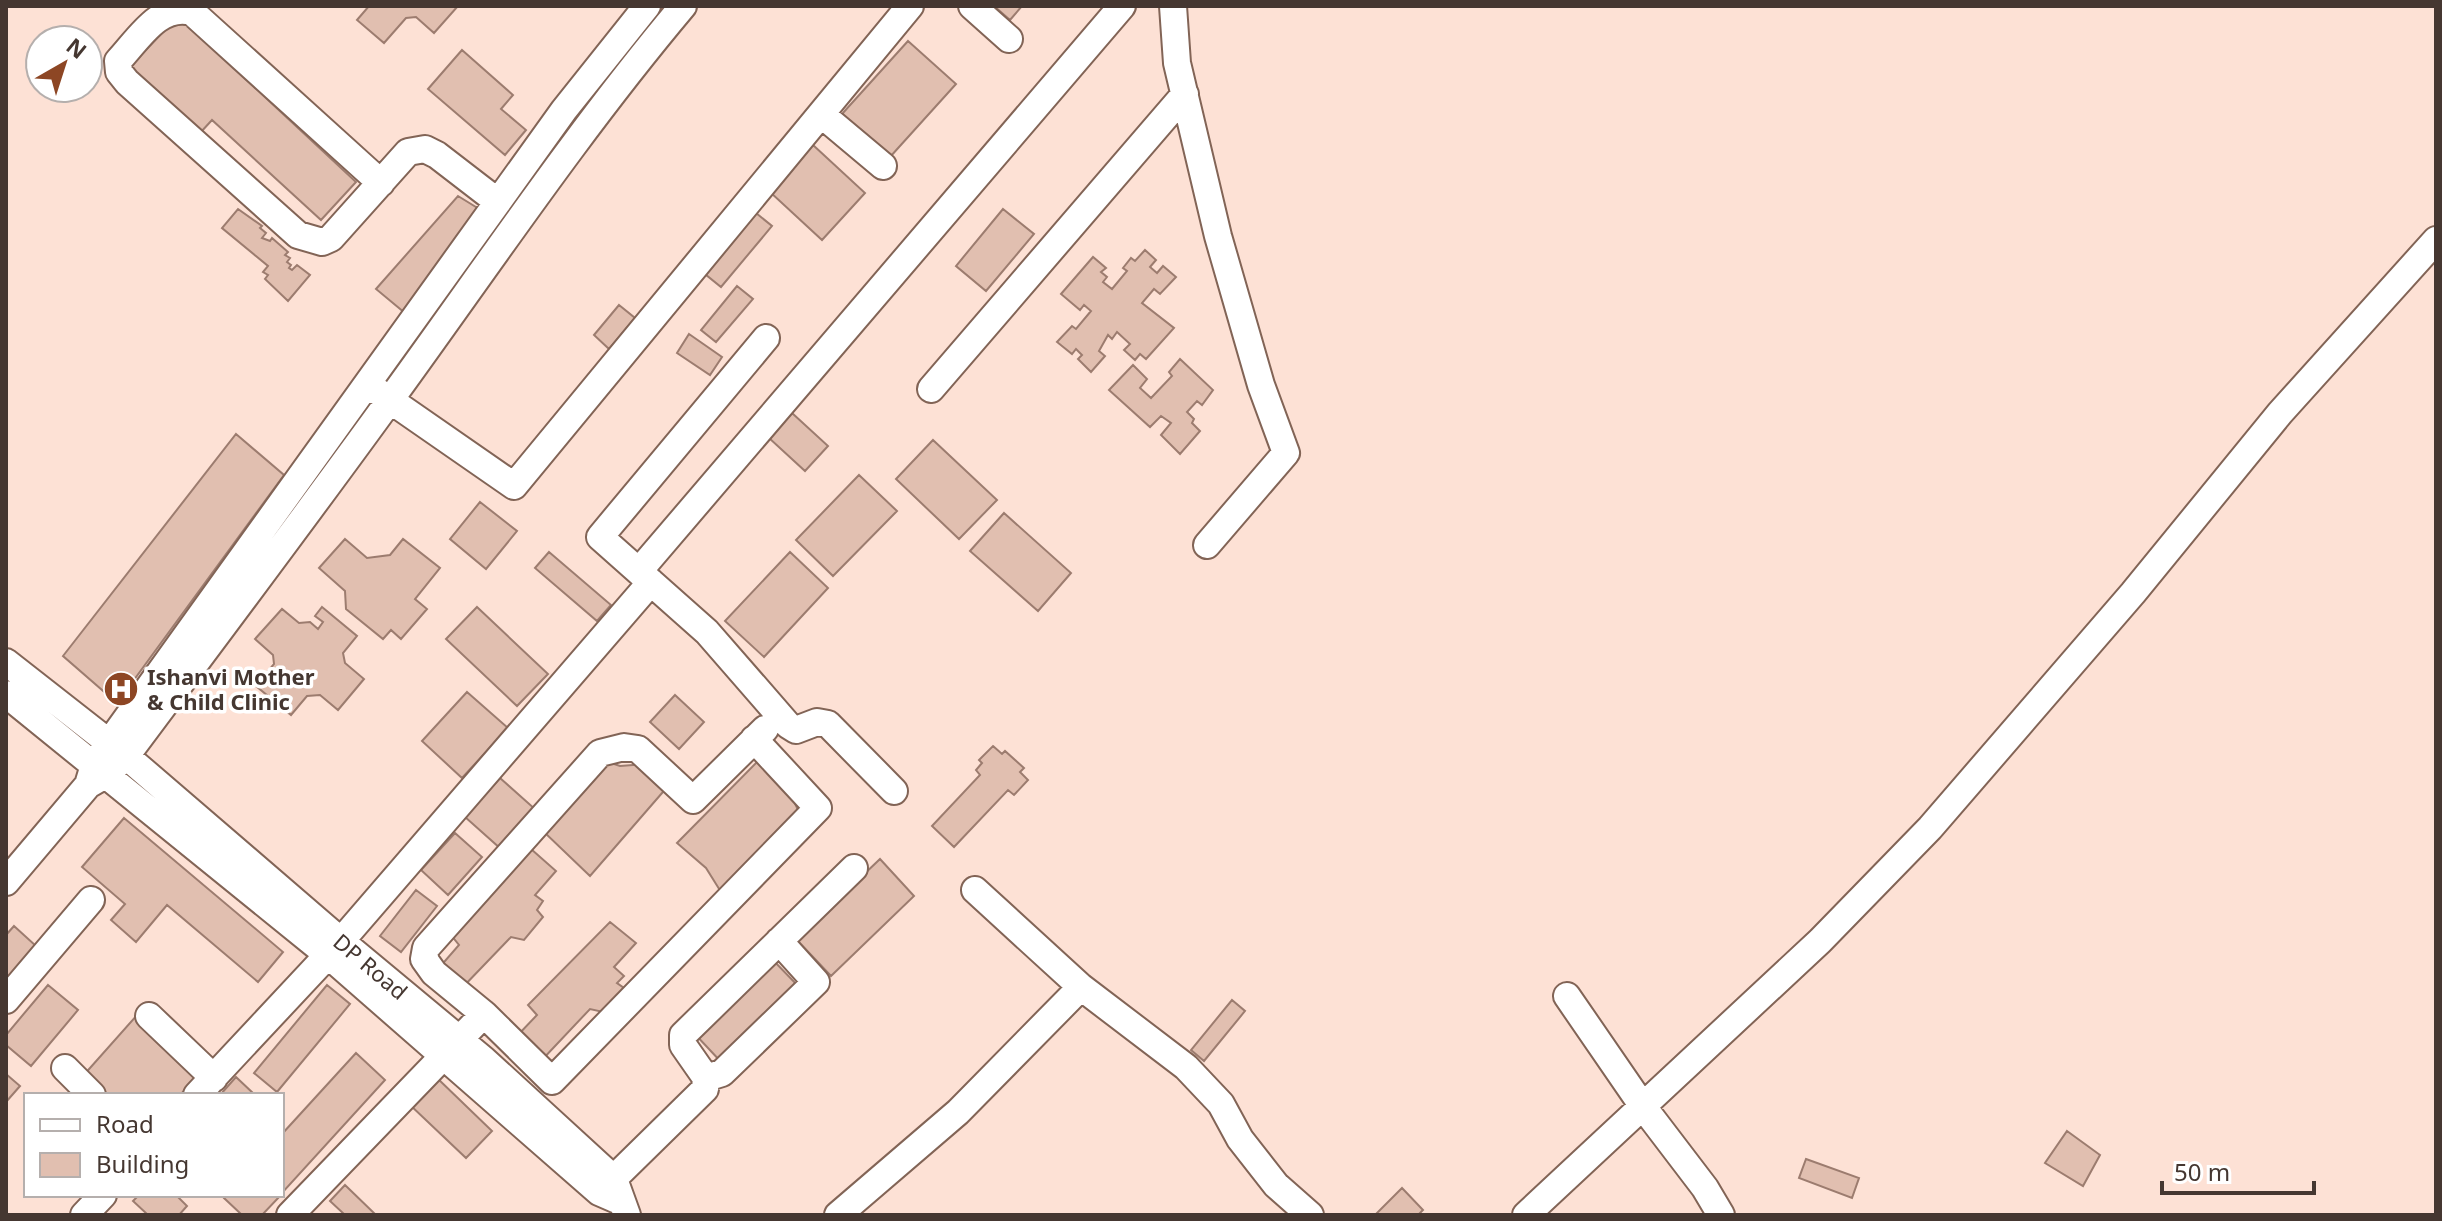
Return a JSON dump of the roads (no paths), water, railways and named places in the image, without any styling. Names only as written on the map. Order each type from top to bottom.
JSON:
[{"type":"street","points":[[105,765],[498,202],[564,110],[647,6]]},
{"type":"street","points":[[6,882],[105,765],[390,400],[529,206],[637,61],[683,6]]},
{"type":"street","points":[[368,385],[514,486],[910,6]]},
{"type":"street","points":[[972,6],[1009,39]]},
{"type":"street","points":[[186,1093],[206,1081],[334,948],[1122,6]]},
{"type":"street","points":[[1173,6],[1177,63],[1218,236],[1261,385],[1286,453],[1207,545]]},
{"type":"street","points":[[381,183],[192,12],[179,8],[161,14],[118,61],[119,72],[127,82],[298,235],[322,242],[331,238],[381,183],[408,152],[425,149],[498,202]]},
{"type":"street","points":[[931,389],[1185,94]]},
{"type":"street","points":[[821,114],[883,166]]},
{"type":"street","points":[[1526,1215],[1820,941],[1930,828],[2133,593],[2280,413],[2436,240]]},
{"type":"street","points":[[766,338],[600,537],[707,632],[796,730],[817,722],[828,724],[894,791]]},
{"type":"street","points":[[6,662],[105,765]]},
{"type":"street","points":[[6,694],[105,765]]},
{"type":"street","points":[[754,739],[818,808],[552,1081],[484,1014],[434,973],[424,959],[426,948],[600,753],[624,747],[638,749],[693,800],[754,739],[780,715]]},
{"type":"street","name":"DP Road","points":[[105,765],[334,948],[476,1069],[616,1197]]},
{"type":"street","points":[[616,1197],[705,1089],[706,1078],[683,1045],[683,1035],[854,868]]},
{"type":"street","points":[[975,890],[1081,987],[1186,1067],[1221,1104],[1240,1139],[1276,1185],[1310,1215]]},
{"type":"street","points":[[6,1000],[91,900]]},
{"type":"street","points":[[706,1078],[722,1073],[816,982],[779,941]]},
{"type":"street","points":[[838,1215],[958,1112],[1081,987]]},
{"type":"street","points":[[1567,996],[1644,1108],[1705,1188],[1721,1215]]},
{"type":"street","points":[[290,1215],[484,1014]]},
{"type":"street","points":[[149,1016],[206,1081]]},
{"type":"street","points":[[476,1069],[507,1036]]},
{"type":"street","points":[[65,1068],[90,1093]]},
{"type":"street","points":[[84,1215],[101,1197]]},
{"type":"place","name":"Ishanvi Mother & Child Clinic","points":[[121,689]]}]
